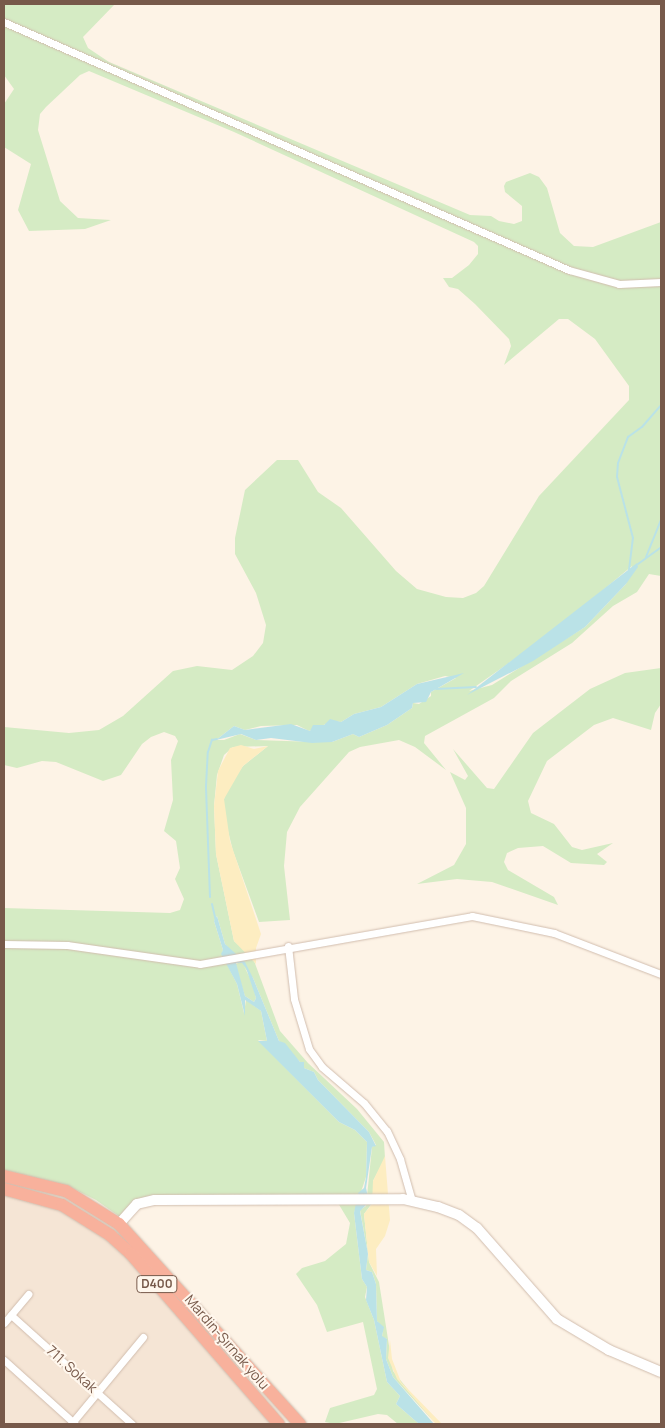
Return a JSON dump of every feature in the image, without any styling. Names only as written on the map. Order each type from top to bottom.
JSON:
[{"type":"highway","points":[[4,1176],[66,1191],[119,1224],[300,1424]]},
{"type":"highway","name":"Mardin-Şırnak yolu","points":[[4,1189],[62,1205],[110,1235],[131,1254],[280,1424]]},
{"type":"street","points":[[4,22],[569,270],[614,284],[661,282]]},
{"type":"street","points":[[4,944],[67,945],[191,964],[217,961],[288,946],[446,919],[485,916],[554,933],[661,974]]},
{"type":"street","points":[[288,946],[294,999],[309,1049],[322,1067],[364,1104],[387,1131],[400,1159],[408,1200]]},
{"type":"street","points":[[119,1224],[137,1204],[155,1200],[408,1200],[449,1211],[471,1223],[541,1304],[570,1328],[609,1350],[661,1372]]},
{"type":"street","points":[[4,1323],[28,1294]]},
{"type":"street","name":"711. Sokak","points":[[11,1315],[132,1424]]},
{"type":"street","points":[[4,1360],[73,1424],[143,1337]]},
{"type":"shaded area","points":[[4,1189],[97,1224],[279,1424],[4,1424]]},
{"type":"green space","points":[[4,4],[115,4],[83,37],[88,48],[109,62],[470,215],[491,216],[499,221],[514,224],[522,221],[522,206],[505,192],[504,186],[506,182],[530,173],[539,177],[547,188],[560,233],[574,246],[593,247],[661,222],[661,576],[649,574],[637,592],[613,606],[572,643],[511,681],[494,698],[425,736],[424,743],[446,770],[415,747],[399,740],[360,747],[349,752],[300,807],[287,832],[284,866],[290,920],[259,922],[233,851],[224,815],[224,799],[229,785],[243,766],[268,746],[233,747],[224,755],[217,775],[214,806],[216,854],[234,941],[253,958],[280,1031],[308,1063],[357,1109],[384,1142],[385,1158],[373,1181],[373,1202],[364,1214],[369,1262],[379,1282],[393,1371],[436,1424],[393,1377],[386,1359],[387,1339],[382,1337],[383,1329],[377,1321],[376,1284],[372,1272],[366,1270],[368,1254],[360,1210],[366,1206],[372,1147],[376,1145],[369,1132],[318,1080],[314,1072],[304,1068],[304,1062],[300,1062],[279,1041],[253,978],[225,944],[217,916],[214,921],[223,950],[222,954],[237,984],[244,1013],[246,1000],[261,1011],[267,1041],[258,1040],[339,1122],[355,1130],[367,1142],[366,1177],[354,1213],[362,1279],[367,1287],[365,1297],[374,1320],[387,1382],[400,1396],[396,1404],[419,1424],[398,1424],[387,1415],[378,1414],[335,1424],[325,1422],[330,1408],[374,1395],[377,1389],[363,1322],[327,1332],[317,1305],[296,1274],[302,1268],[325,1261],[346,1244],[350,1223],[338,1203],[142,1202],[123,1219],[96,1200],[68,1186],[4,1170],[4,908],[170,913],[180,910],[184,899],[175,879],[180,868],[176,841],[164,831],[173,800],[171,760],[178,741],[175,736],[164,732],[151,737],[142,744],[121,775],[103,781],[56,762],[42,761],[17,768],[4,765],[4,727],[69,733],[99,730],[123,716],[173,671],[197,666],[232,670],[253,656],[263,643],[266,625],[256,593],[235,554],[235,538],[245,490],[277,460],[298,460],[318,492],[341,508],[396,571],[417,589],[446,597],[463,598],[476,593],[484,586],[539,496],[629,400],[629,386],[595,339],[568,319],[559,319],[504,365],[511,346],[509,339],[475,304],[458,289],[449,287],[443,278],[452,278],[469,265],[478,254],[478,246],[474,242],[234,132],[89,71],[80,75],[46,107],[40,114],[38,130],[60,201],[78,218],[111,220],[85,229],[29,231],[18,210],[31,164],[4,147],[4,104],[14,89],[4,75]],"holes":[[[632,566],[626,584],[585,627],[492,685],[469,691],[550,634]],[[445,676],[456,678],[431,692],[431,696],[419,704],[413,703],[412,708],[387,725],[359,737],[353,734],[332,742],[316,742],[256,740],[240,734],[224,740],[216,740],[234,726],[245,730],[261,726],[297,725],[309,731],[333,721],[341,722],[354,714],[381,707],[417,684]]]},
{"type":"green space","points":[[661,668],[661,704],[655,713],[651,730],[613,718],[594,725],[547,761],[528,801],[531,813],[554,824],[572,847],[582,850],[613,843],[597,854],[607,862],[604,865],[571,863],[543,846],[518,848],[507,853],[504,862],[508,870],[554,897],[558,905],[492,882],[457,879],[417,884],[454,865],[466,844],[466,808],[450,772],[465,780],[468,776],[453,749],[487,788],[494,789],[533,733],[590,689],[625,673]]},
{"type":"green space","points":[[242,962],[252,982],[256,998],[254,1002],[245,996],[235,964]]},
{"type":"sand","points":[[241,745],[254,749],[268,746],[243,766],[224,799],[230,841],[261,934],[256,948],[256,964],[234,941],[216,854],[214,806],[218,771],[230,748]]},
{"type":"sand","points":[[385,1156],[390,1220],[385,1236],[376,1249],[377,1276],[369,1262],[364,1214],[372,1204],[373,1181]]},
{"type":"sand","points":[[390,1340],[392,1359],[401,1382],[442,1424],[436,1424],[397,1379],[388,1358]]},
{"type":"water","points":[[637,563],[638,567],[626,584],[585,627],[533,661],[467,695]]},
{"type":"water","points":[[464,673],[431,692],[426,702],[413,703],[412,708],[387,725],[359,737],[353,734],[332,742],[312,743],[271,738],[256,740],[241,734],[216,740],[234,726],[245,730],[291,724],[310,731],[313,725],[324,725],[330,719],[341,722],[354,714],[381,707],[417,684]]},
{"type":"water","points":[[217,916],[225,944],[245,962],[279,1041],[285,1043],[300,1062],[304,1062],[304,1068],[314,1072],[318,1080],[369,1132],[376,1146],[372,1147],[366,1188],[369,1202],[360,1211],[368,1254],[366,1270],[372,1272],[376,1284],[377,1321],[384,1327],[382,1336],[387,1339],[386,1359],[393,1377],[434,1424],[419,1424],[396,1404],[400,1396],[387,1382],[374,1320],[366,1300],[367,1287],[362,1279],[354,1213],[358,1193],[364,1188],[367,1142],[355,1130],[339,1122],[258,1041],[267,1041],[261,1011],[245,1000],[245,1016],[237,984],[221,954],[223,950],[214,921]],"holes":[[[236,963],[242,963],[246,968],[256,998],[254,1002],[245,996]]]},
{"type":"waterway","points":[[629,570],[633,538],[617,477],[618,463],[628,437],[642,427],[661,405]]},
{"type":"waterway","points":[[646,557],[661,520]]},
{"type":"waterway","points":[[638,564],[661,547]]},
{"type":"waterway","points":[[436,689],[476,687]]},
{"type":"waterway","points":[[210,897],[206,786],[208,752],[212,740],[217,739]]},
{"type":"waterway","points":[[212,904],[216,921]]}]
